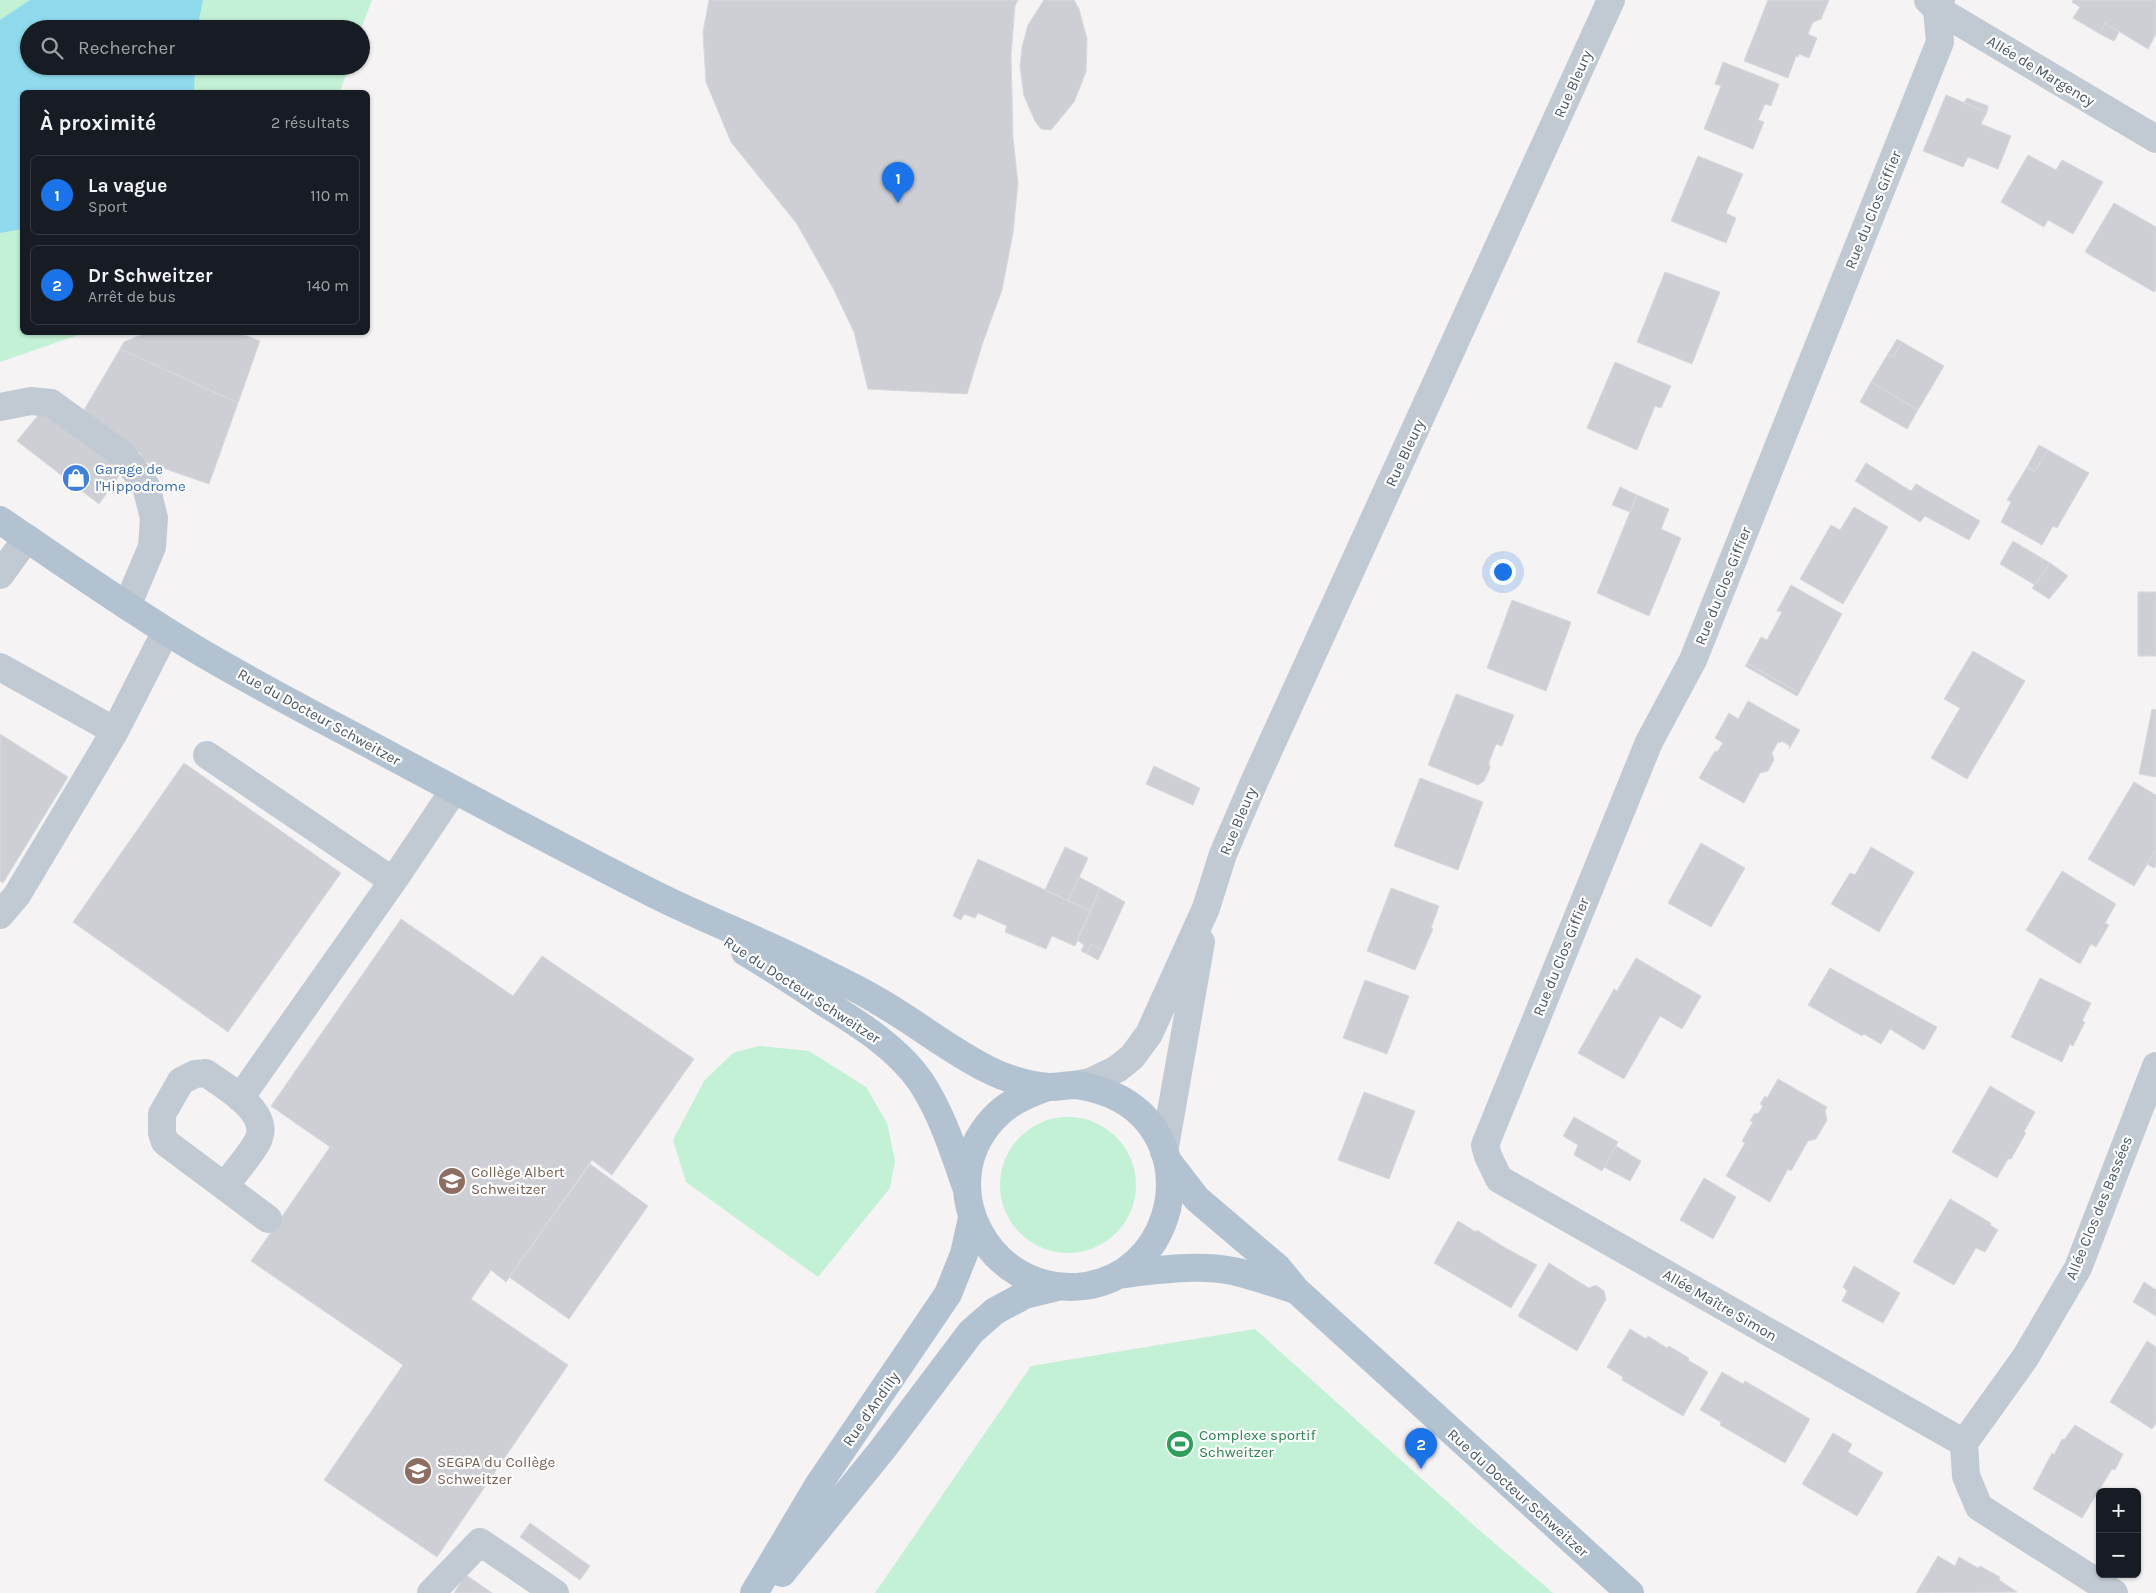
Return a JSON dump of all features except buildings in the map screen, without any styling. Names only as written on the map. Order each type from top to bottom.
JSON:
[{"type":"main road","name":"Rue du Docteur Schweitzer","points":[[0,520],[166,631],[279,696],[650,892],[805,963],[876,999],[987,1070],[1015,1080],[1098,1089],[1122,1100],[1142,1116],[1158,1137],[1165,1156],[1170,1183],[1169,1205],[1162,1227],[1151,1246],[1135,1263],[1116,1275],[1088,1286],[1058,1287],[1036,1282],[1014,1272],[996,1257],[982,1239],[972,1218],[967,1190],[949,1138],[921,1082],[884,1044],[856,1022],[650,892]]},
{"type":"main road","name":"Rue du Docteur Schweitzer","points":[[967,1190],[970,1162],[981,1134],[1000,1112],[1024,1096],[1060,1086]]},
{"type":"main road","name":"Rue du Docteur Schweitzer","points":[[1165,1156],[1197,1199],[1278,1268],[1296,1290],[1630,1593]]},
{"type":"main road","name":"Rue d'Andilly","points":[[754,1593],[819,1484],[948,1294],[964,1254],[972,1218]]},
{"type":"main road","name":"Rue du Docteur Schweitzer","points":[[1116,1275],[1149,1270],[1213,1268],[1233,1271],[1296,1290]]},
{"type":"main road","points":[[765,1593],[882,1450],[971,1332],[995,1311],[1025,1295],[1058,1287]]},
{"type":"street","name":"Rue Bleury","points":[[1060,1086],[1090,1082],[1117,1070],[1139,1048],[1149,1034],[1206,908],[1223,854],[1255,780],[1611,0]]},
{"type":"street","name":"Allée de Margency","points":[[1936,3],[2156,139]]},
{"type":"street","name":"Rue du Clos Giffier","points":[[1488,1156],[1485,1145],[1558,962],[1648,742],[1693,660],[1937,51],[1940,42],[1936,3]]},
{"type":"street","points":[[0,407],[31,401],[51,403],[123,455],[146,486],[154,518],[152,548],[127,606]]},
{"type":"street","points":[[0,575],[27,538]]},
{"type":"street","points":[[0,915],[18,895],[116,731],[166,631]]},
{"type":"street","points":[[0,667],[116,731]]},
{"type":"street","points":[[208,755],[393,881]]},
{"type":"street","points":[[240,1098],[393,881],[454,790]]},
{"type":"street","name":"Rue Bleury","points":[[1165,1156],[1206,908]]},
{"type":"street","name":"Allée Clos des Bassées","points":[[1964,1443],[2025,1358],[2078,1268],[2156,1066]]},
{"type":"street","points":[[225,1186],[259,1139],[261,1127],[259,1119],[240,1098],[206,1073],[196,1074],[181,1081],[162,1114],[162,1133],[165,1142],[268,1219]]},
{"type":"street","name":"Allée Maître Simon","points":[[1488,1156],[1499,1179],[1964,1443]]},
{"type":"street","points":[[1964,1443],[1966,1476],[1979,1506],[2114,1593]]},
{"type":"street","points":[[431,1593],[480,1542],[555,1593]]},
{"type":"green space","points":[[0,0],[372,0],[364,20],[20,20],[20,75],[346,75],[341,90],[20,90],[20,335],[78,335],[0,362]]},
{"type":"green space","points":[[759,1046],[809,1051],[866,1087],[887,1123],[895,1161],[890,1188],[818,1277],[686,1182],[673,1140],[704,1081],[733,1053]]},
{"type":"green space","points":[[1068,1117],[1094,1122],[1106,1128],[1116,1137],[1125,1147],[1131,1159],[1136,1185],[1131,1211],[1125,1223],[1116,1233],[1106,1242],[1094,1248],[1068,1253],[1042,1248],[1030,1242],[1020,1233],[1011,1223],[1005,1211],[1000,1185],[1005,1159],[1011,1147],[1020,1137],[1030,1128],[1042,1122]]},
{"type":"green space","name":"Complexe sportif Schweitzer","points":[[1255,1329],[1471,1523],[1553,1593],[875,1593],[1031,1366]]},
{"type":"water","points":[[30,0],[203,0],[199,20],[20,20],[20,75],[195,75],[194,90],[20,90],[20,229],[0,233],[0,20]]},
{"type":"place","name":"La vague","points":[[898,203]]},
{"type":"place","name":"Garage de l'Hippodrome","points":[[76,478]]},
{"type":"place","name":"Collège Albert Schweitzer","points":[[452,1181]]},
{"type":"place","name":"Complexe sportif Schweitzer","points":[[1180,1444]]},
{"type":"place","name":"Dr Schweitzer","points":[[1421,1469]]},
{"type":"place","name":"SEGPA du Collège Schweitzer","points":[[418,1471]]}]
